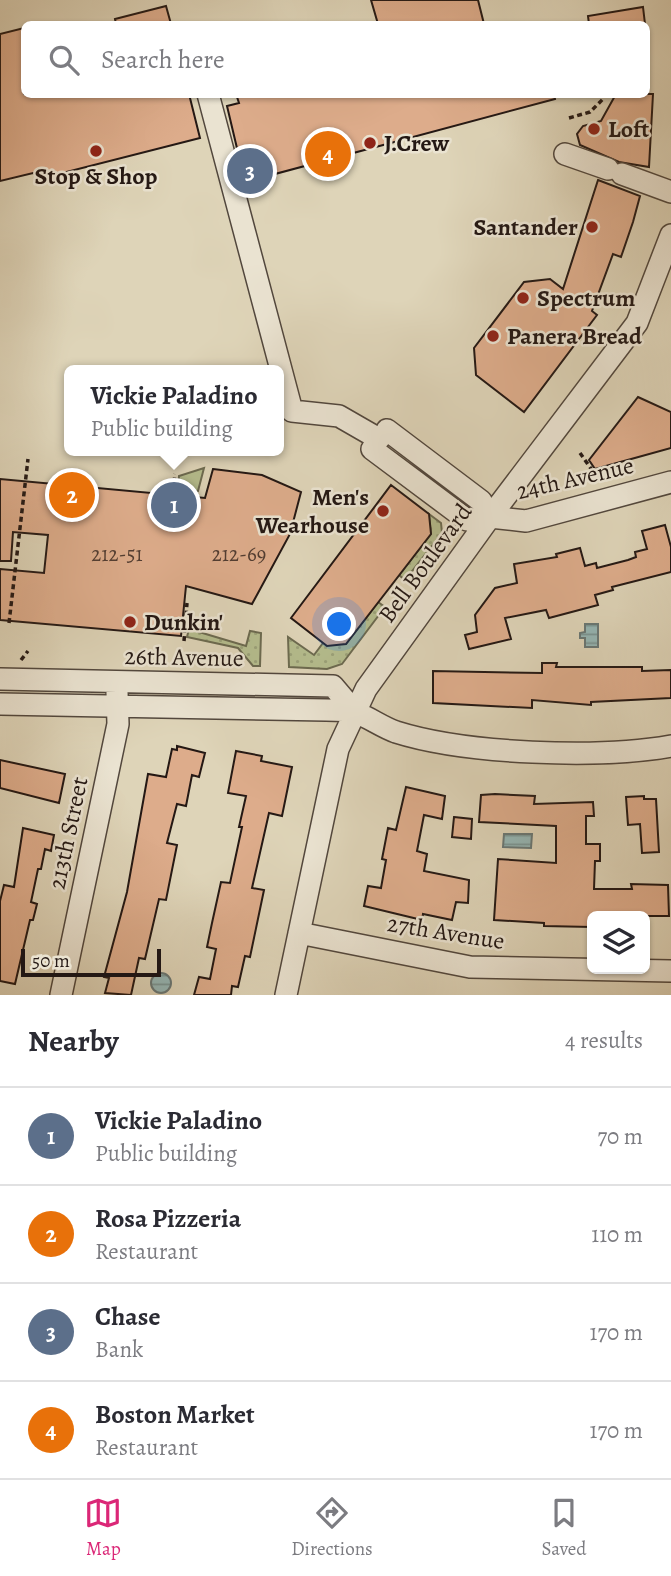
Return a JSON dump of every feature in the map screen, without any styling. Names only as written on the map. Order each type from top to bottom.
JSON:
[{"type":"street","points":[[209,98],[280,365]]},
{"type":"street","points":[[565,154],[671,192]]},
{"type":"street","name":"Bell Boulevard","points":[[286,995],[338,749],[366,689],[490,517],[637,323],[671,235]]},
{"type":"street","points":[[284,381],[292,411],[339,416],[481,502],[490,517]]},
{"type":"street","name":"24th Avenue","points":[[490,517],[526,521],[671,482]]},
{"type":"street","name":"26th Avenue","points":[[0,679],[333,686],[355,712],[396,732],[478,748],[562,752],[643,751],[671,746]]},
{"type":"street","name":"213th Street","points":[[61,995],[118,724],[117,681]]},
{"type":"street","name":"26th Avenue","points":[[0,704],[355,712]]},
{"type":"street","name":"27th Avenue","points":[[299,933],[470,967],[671,971]]},
{"type":"path","points":[[569,118],[590,112],[603,98]]},
{"type":"path","points":[[580,453],[598,480]]},
{"type":"path","points":[[9,623],[28,459]]},
{"type":"path","points":[[173,491],[175,474]]},
{"type":"path","points":[[314,503],[319,507]]},
{"type":"path","points":[[184,641],[187,603]]},
{"type":"path","points":[[18,664],[28,651]]},
{"type":"green space","points":[[204,468],[198,491],[178,490],[179,476]]},
{"type":"green space","points":[[429,514],[441,523],[442,533],[405,580],[399,575],[431,534]]},
{"type":"green space","points":[[378,602],[385,607],[342,664],[327,669],[289,667],[288,637],[314,655],[323,643],[346,644]]},
{"type":"green space","points":[[189,629],[246,646],[250,631],[261,633],[260,666],[253,666],[238,648],[187,637]]},
{"type":"water","points":[[585,624],[598,624],[598,647],[585,647],[585,638],[580,638],[580,633],[585,632]]},
{"type":"water","points":[[504,834],[532,834],[531,848],[503,847]]},
{"type":"water","points":[[157,973],[165,973],[171,983],[165,993],[157,993],[151,987],[151,979]]},
{"type":"building","points":[[371,0],[478,0],[483,21],[377,21]]},
{"type":"building","points":[[166,6],[170,21],[115,21]]},
{"type":"building","points":[[643,7],[645,21],[589,21],[588,16]]},
{"type":"building","points":[[21,29],[21,98],[190,98],[200,138],[43,178],[33,173],[0,181],[0,34]]},
{"type":"building","points":[[650,94],[653,94],[649,167],[619,162],[580,145],[577,134],[583,126],[601,121],[614,98],[650,98]]},
{"type":"building","points":[[237,98],[555,99],[245,182],[227,106],[239,103]]},
{"type":"building","points":[[598,180],[640,196],[633,222],[621,257],[613,254],[592,311],[597,315],[524,412],[476,375],[474,348],[524,282],[550,279],[563,289]]},
{"type":"building","points":[[638,397],[671,412],[671,448],[595,469],[589,460]]},
{"type":"building","points":[[213,469],[262,475],[301,492],[290,534],[252,604],[186,586],[181,636],[0,620],[0,569],[44,573],[48,535],[13,532],[11,561],[0,561],[0,479],[205,498]]},
{"type":"building","points":[[391,485],[429,514],[431,534],[346,644],[327,646],[291,618]]},
{"type":"building","points":[[665,525],[671,547],[671,572],[612,587],[613,590],[595,595],[598,605],[549,618],[546,610],[505,618],[511,639],[469,649],[465,635],[477,632],[475,615],[495,588],[517,583],[514,564],[557,557],[556,554],[580,548],[585,566],[596,563],[597,568],[628,560],[636,557],[635,552],[647,549],[642,531]]},
{"type":"building","points":[[542,663],[557,663],[556,667],[642,667],[642,671],[671,670],[671,698],[591,702],[591,705],[532,700],[532,708],[433,703],[433,671],[542,673]]},
{"type":"building","points":[[177,746],[205,753],[199,777],[192,775],[186,806],[177,804],[167,843],[177,845],[166,900],[159,899],[145,959],[139,958],[131,995],[105,993],[109,978],[104,977],[127,892],[148,774],[166,777],[172,749],[177,750]]},
{"type":"building","points":[[236,751],[262,756],[261,761],[292,767],[282,816],[269,813],[252,888],[264,890],[250,957],[245,956],[238,987],[232,986],[231,995],[194,995],[199,977],[210,979],[216,949],[207,947],[212,923],[221,882],[230,883],[242,827],[239,827],[246,796],[228,793]]},
{"type":"building","points":[[0,760],[65,774],[59,803],[0,788]]},
{"type":"building","points":[[406,787],[445,796],[442,819],[424,815],[417,851],[427,854],[424,871],[469,880],[468,903],[456,902],[452,920],[423,914],[422,920],[364,906],[368,886],[381,888],[386,860],[382,859],[388,828],[396,830]]},
{"type":"building","points":[[481,795],[535,796],[534,804],[593,802],[594,816],[586,816],[586,844],[600,844],[600,861],[595,861],[594,889],[632,889],[631,884],[668,885],[669,916],[650,916],[650,911],[587,911],[587,927],[544,926],[544,923],[494,920],[498,859],[556,863],[556,826],[479,822]]},
{"type":"building","points":[[644,796],[644,799],[656,799],[659,852],[642,853],[640,824],[628,825],[626,797]]},
{"type":"building","points":[[454,817],[472,819],[471,839],[452,837]]},
{"type":"building","points":[[23,828],[54,835],[51,851],[45,849],[41,869],[38,869],[31,902],[37,904],[33,920],[30,920],[15,984],[0,981],[0,901],[4,885],[14,887]]},
{"type":"place","name":"Loft","points":[[594,129]]},
{"type":"place","name":"J.Crew","points":[[370,143]]},
{"type":"place","name":"Stop & Shop","points":[[96,151]]},
{"type":"place","name":"Boston Market","points":[[328,154]]},
{"type":"place","name":"Chase","points":[[250,171]]},
{"type":"place","name":"Santander","points":[[592,227]]},
{"type":"place","name":"Spectrum","points":[[523,298]]},
{"type":"place","name":"Panera Bread","points":[[493,336]]},
{"type":"place","name":"Rosa Pizzeria","points":[[72,495]]},
{"type":"place","name":"Vickie Paladino","points":[[174,505]]},
{"type":"place","name":"Men's Wearhouse","points":[[383,511]]},
{"type":"place","name":"Dunkin'","points":[[130,622]]}]
